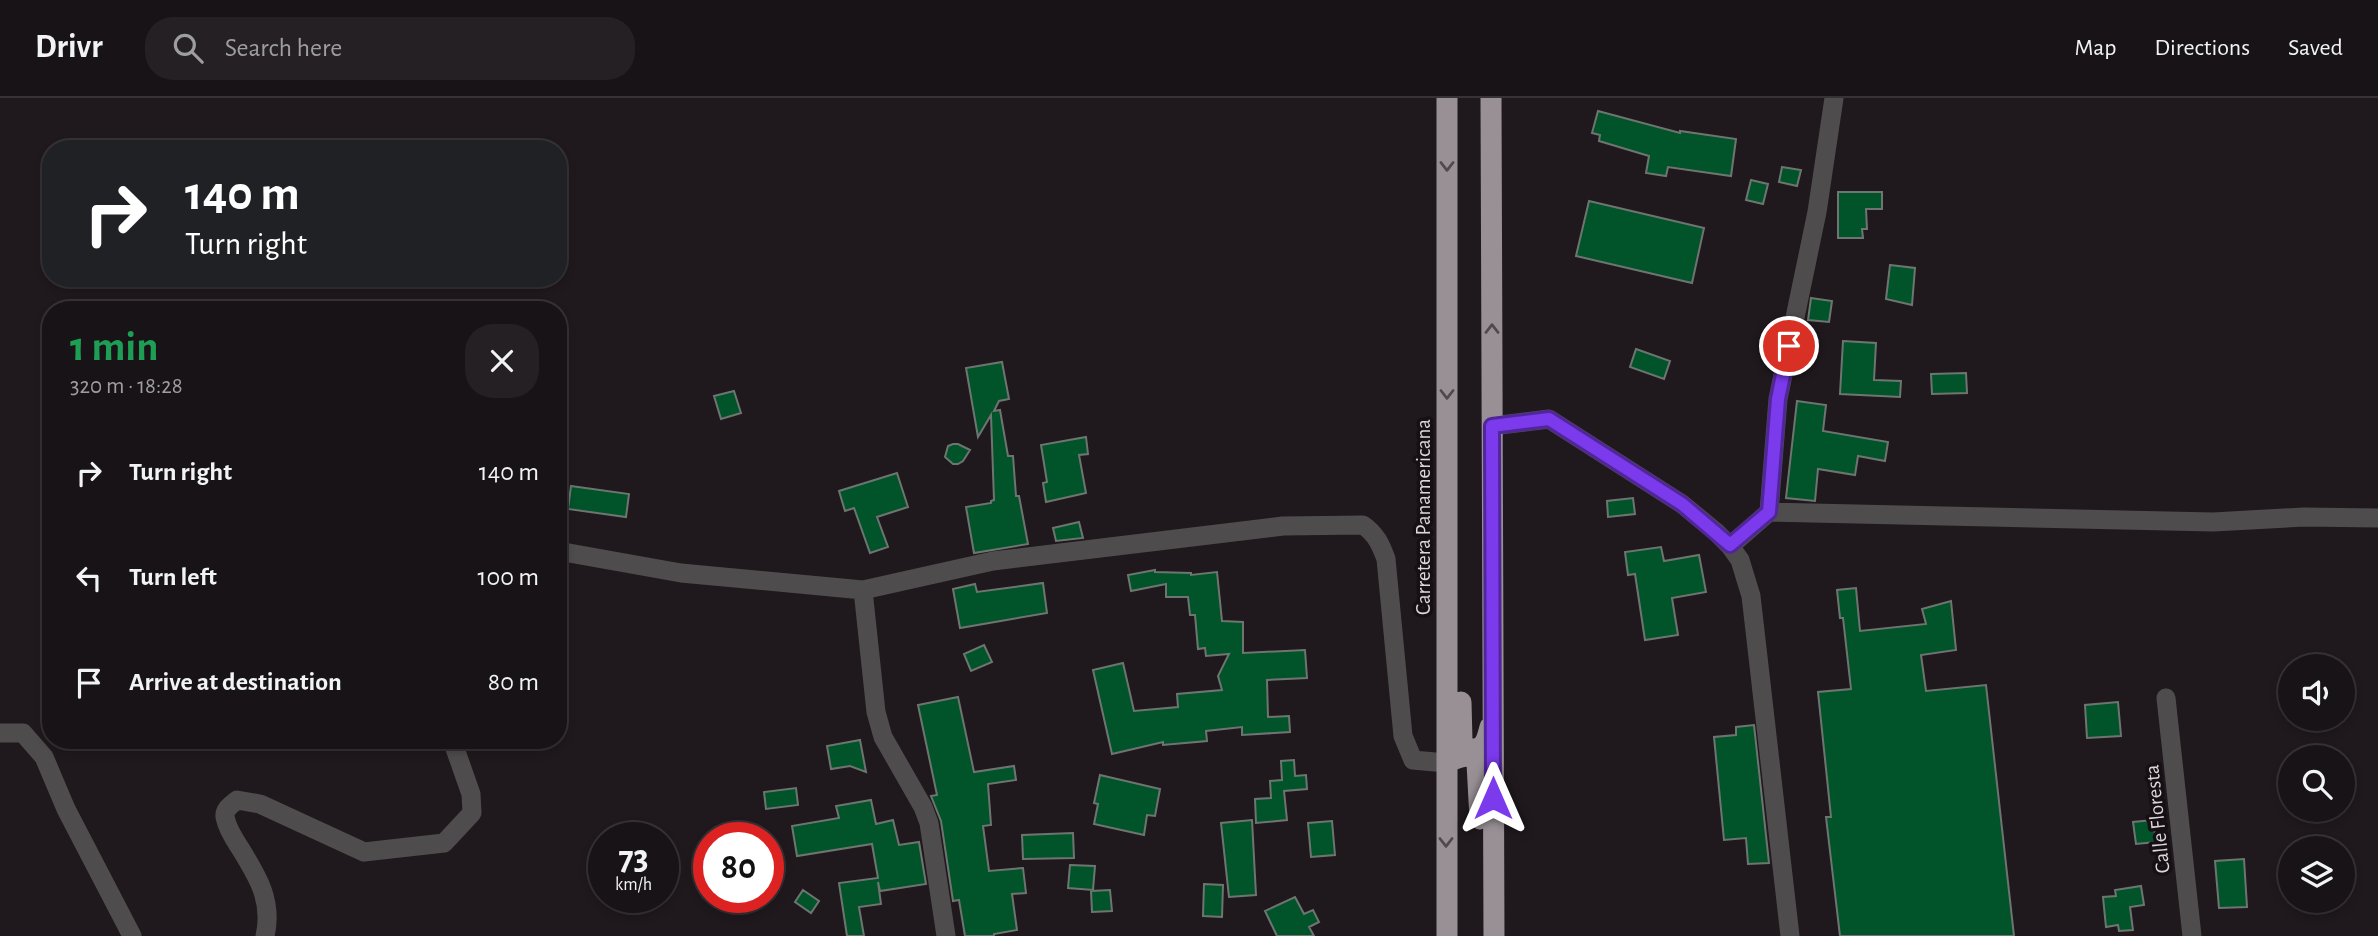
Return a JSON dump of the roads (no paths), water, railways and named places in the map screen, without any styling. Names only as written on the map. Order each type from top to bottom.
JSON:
[{"type":"highway","name":"Carretera Panamericana","points":[[1447,98],[1447,936]]},
{"type":"highway","points":[[1491,98],[1494,936]]},
{"type":"highway","points":[[1448,580],[1457,601],[1461,621],[1461,729],[1466,749],[1476,750],[1486,743],[1493,715]]},
{"type":"highway","points":[[1446,763],[1468,756],[1477,763],[1487,936]]},
{"type":"street","points":[[1769,512],[1778,399],[1817,212],[1834,98]]},
{"type":"street","points":[[1492,426],[1549,419],[1682,504],[1730,545],[1740,560],[1751,596],[1790,936]]},
{"type":"street","points":[[1730,545],[1769,512],[2213,522],[2304,517],[2378,518]]},
{"type":"street","points":[[567,553],[681,573],[863,590],[993,561],[1283,526],[1363,526],[1372,531],[1381,544],[1386,559],[1404,736],[1413,760],[1446,763]]},
{"type":"street","points":[[863,590],[876,712],[883,737],[923,807],[929,823],[946,936]]},
{"type":"street","name":"Calle Floresta","points":[[2166,698],[2192,936]]},
{"type":"street","points":[[0,733],[23,733],[44,757],[66,809],[132,936]]},
{"type":"street","points":[[265,936],[269,916],[259,880],[231,833],[225,816],[226,808],[237,800],[260,804],[364,852],[443,843],[472,813],[471,794],[455,749]]}]
